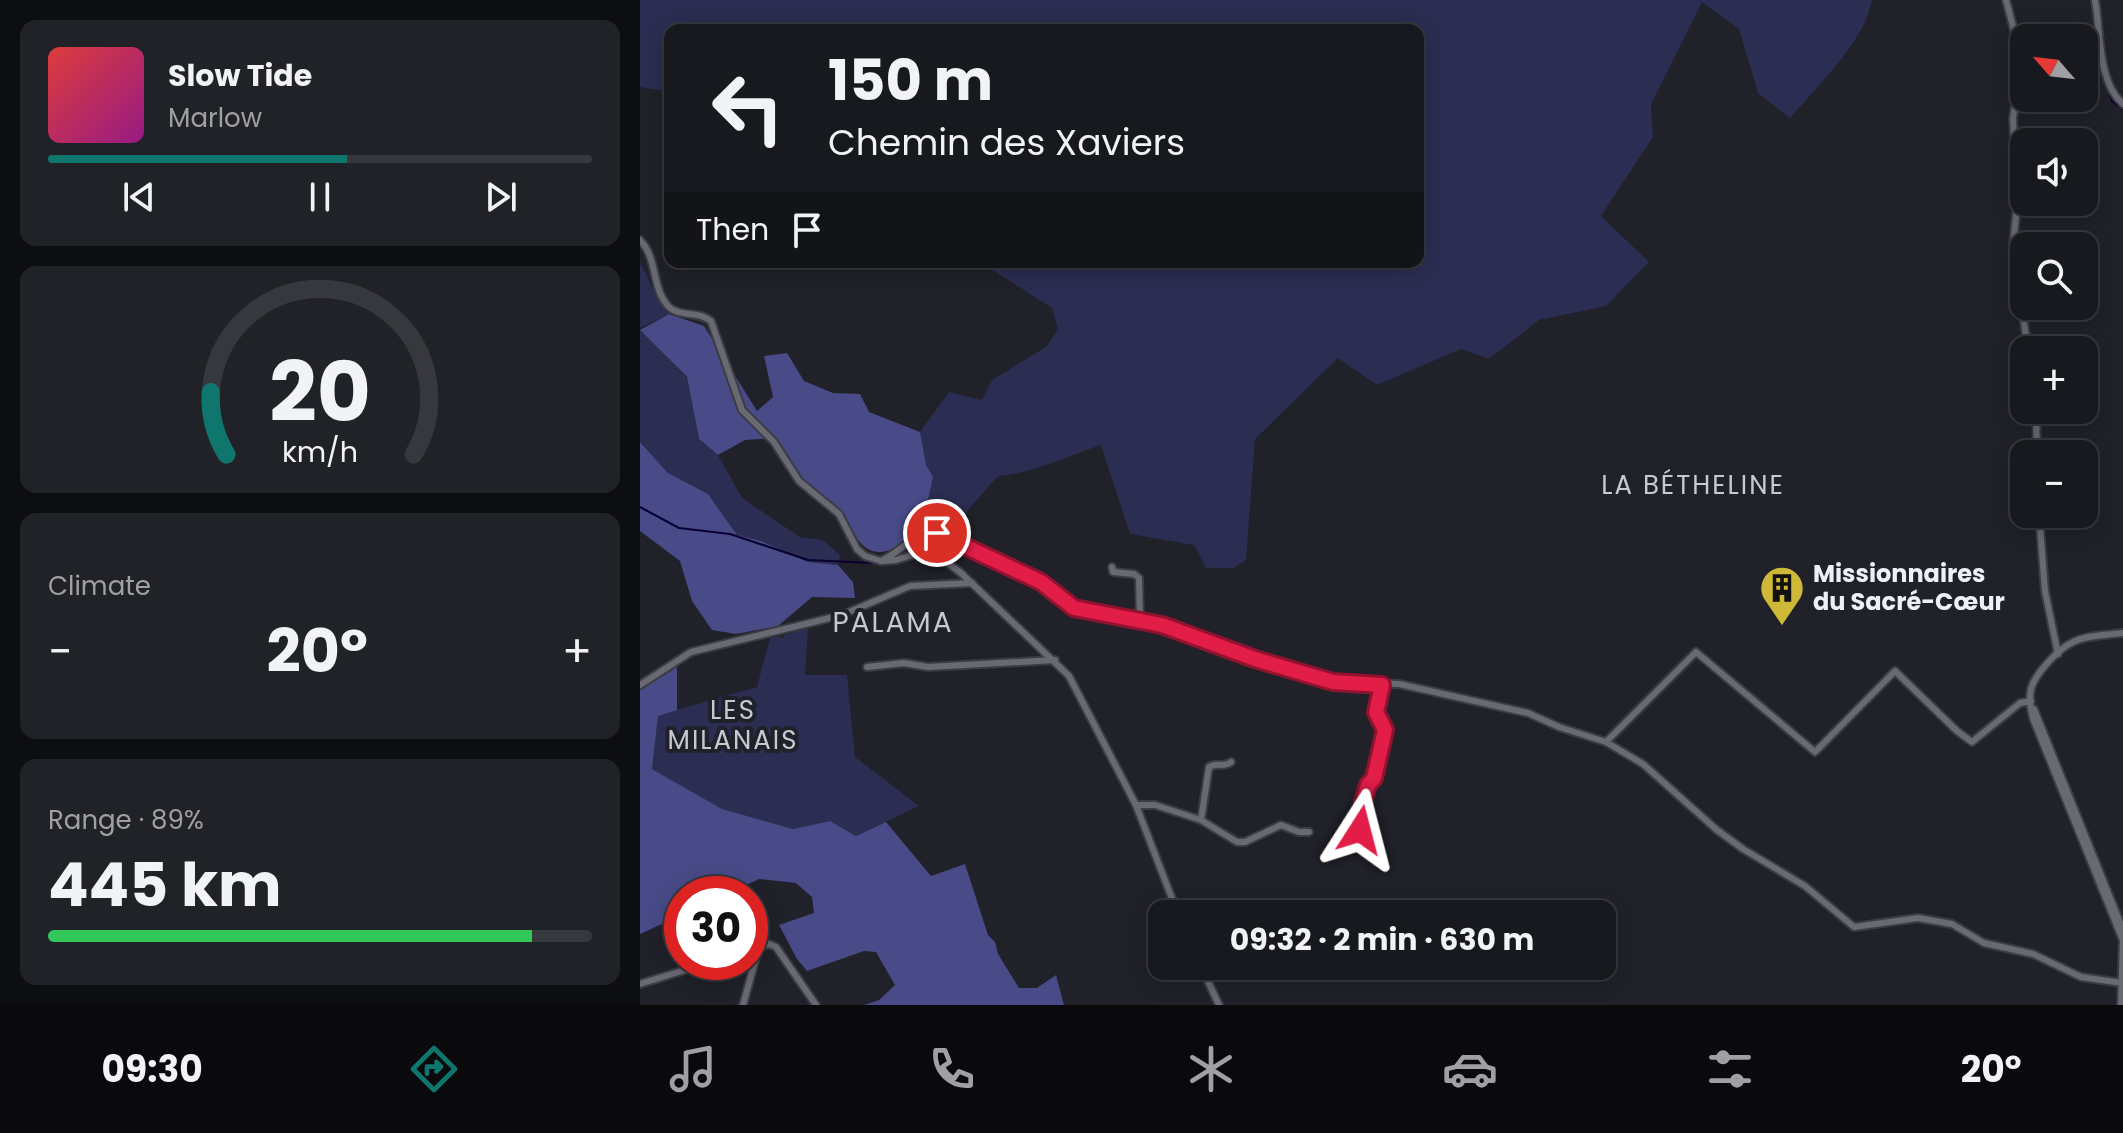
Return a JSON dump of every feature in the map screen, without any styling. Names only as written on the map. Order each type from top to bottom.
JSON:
[{"type":"street","points":[[2006,0],[2020,53],[2021,69],[2013,118],[2017,206],[2013,246],[2026,336]]},
{"type":"street","points":[[2095,0],[2106,74],[2116,98],[2123,104]]},
{"type":"street","points":[[640,240],[649,252],[658,286],[668,305],[680,312],[700,314],[711,321],[746,416],[774,442],[799,481],[839,514],[857,549],[865,556],[881,561],[922,552],[951,565],[1069,676],[1136,805],[1173,900]]},
{"type":"street","points":[[2040,528],[2045,591],[2058,654]]},
{"type":"street","points":[[881,561],[893,556],[921,534],[937,533],[1041,582],[1074,608],[1162,625],[1255,659],[1333,682],[1409,686],[1528,713],[1606,742],[1643,764],[1717,830],[1805,886],[1854,927],[1918,918],[1952,924],[1984,943],[2033,954],[2081,977],[2122,983]]},
{"type":"street","points":[[1112,567],[1113,572],[1134,574],[1139,578],[1140,622]]},
{"type":"street","points":[[640,685],[691,652],[842,615],[910,586],[972,583]]},
{"type":"street","points":[[2121,1005],[2123,935],[2031,703],[2033,685],[2066,647],[2077,641],[2123,633]]},
{"type":"street","points":[[1606,742],[1696,652],[1815,752],[1895,671],[1972,742],[1992,729],[2020,703],[2031,703]]},
{"type":"street","points":[[867,667],[904,663],[928,667],[1055,660]]},
{"type":"street","points":[[1360,846],[1363,802],[1368,785],[1374,778],[1385,730],[1376,712],[1382,685]]},
{"type":"street","points":[[1201,820],[1209,767],[1214,764],[1226,766],[1231,762]]},
{"type":"street","points":[[1136,805],[1155,805],[1201,820],[1237,842],[1245,842],[1281,825],[1299,832],[1309,832]]},
{"type":"street","points":[[768,944],[781,952],[816,1005]]},
{"type":"street","points":[[640,984],[664,977]]},
{"type":"street","points":[[743,1005],[750,980]]},
{"type":"street","points":[[1207,980],[1219,1005]]},
{"type":"shaded area","points":[[640,0],[1872,0],[1868,16],[1850,47],[1790,118],[1758,93],[1739,29],[1702,2],[1651,104],[1653,137],[1601,216],[1649,262],[1606,306],[1539,320],[1489,359],[1461,349],[1377,385],[1338,358],[1255,439],[1246,560],[1234,568],[1206,568],[1194,545],[1130,534],[1101,445],[1036,468],[998,476],[968,510],[957,537],[922,527],[929,500],[920,432],[949,392],[982,400],[992,380],[1046,347],[1058,329],[1052,308],[989,268],[1424,268],[1424,24],[664,24],[664,91],[640,87]]},
{"type":"shaded area","points":[[640,262],[669,314],[640,328]]},
{"type":"shaded area","points":[[669,314],[704,326],[757,411],[773,397],[764,356],[787,353],[804,381],[833,393],[860,394],[869,412],[920,432],[926,465],[933,477],[922,527],[891,549],[873,551],[861,544],[839,509],[802,478],[776,438],[745,440],[718,455],[699,439],[687,377],[640,330]]},
{"type":"shaded area","points":[[640,330],[687,378],[699,439],[718,455],[742,498],[800,537],[823,540],[840,555],[838,565],[808,562],[761,541],[737,535],[708,494],[668,473],[640,442]]},
{"type":"shaded area","points":[[640,442],[668,473],[708,494],[737,535],[761,541],[808,562],[838,565],[853,582],[855,598],[812,597],[778,626],[736,634],[712,630],[692,601],[680,561],[640,531]]},
{"type":"shaded area","points":[[808,628],[805,675],[847,675],[855,757],[919,806],[856,836],[830,821],[793,829],[722,809],[652,769],[658,715],[757,687],[770,638],[780,636],[783,639],[784,635]]},
{"type":"shaded area","points":[[677,667],[677,710],[658,716],[652,769],[722,809],[793,829],[830,821],[856,836],[886,822],[931,876],[965,864],[988,935],[995,942],[998,954],[1019,988],[1037,988],[1056,975],[1064,1005],[864,1005],[879,1000],[895,985],[876,952],[864,951],[807,971],[779,925],[814,913],[812,897],[796,883],[768,880],[768,876],[664,876],[664,923],[640,934],[640,690]]},
{"type":"waterway","points":[[2106,84],[2112,101],[2122,109]]},
{"type":"waterway","points":[[640,507],[679,528],[730,534],[808,560],[873,563]]},
{"type":"place","name":"Missionnaires du Sacré-Cœur","points":[[1782,627]]},
{"type":"district","name":"LA BÉTHELINE","points":[[1693,485]]},
{"type":"district","name":"PALAMA","points":[[893,622]]},
{"type":"district","name":"LES MILANAIS","points":[[733,725]]},
{"type":"route","points":[[937,533],[1041,582],[1074,608],[1162,625],[1255,659],[1333,682],[1382,685],[1376,712],[1385,730],[1374,778],[1368,785],[1363,802],[1360,830]]}]
